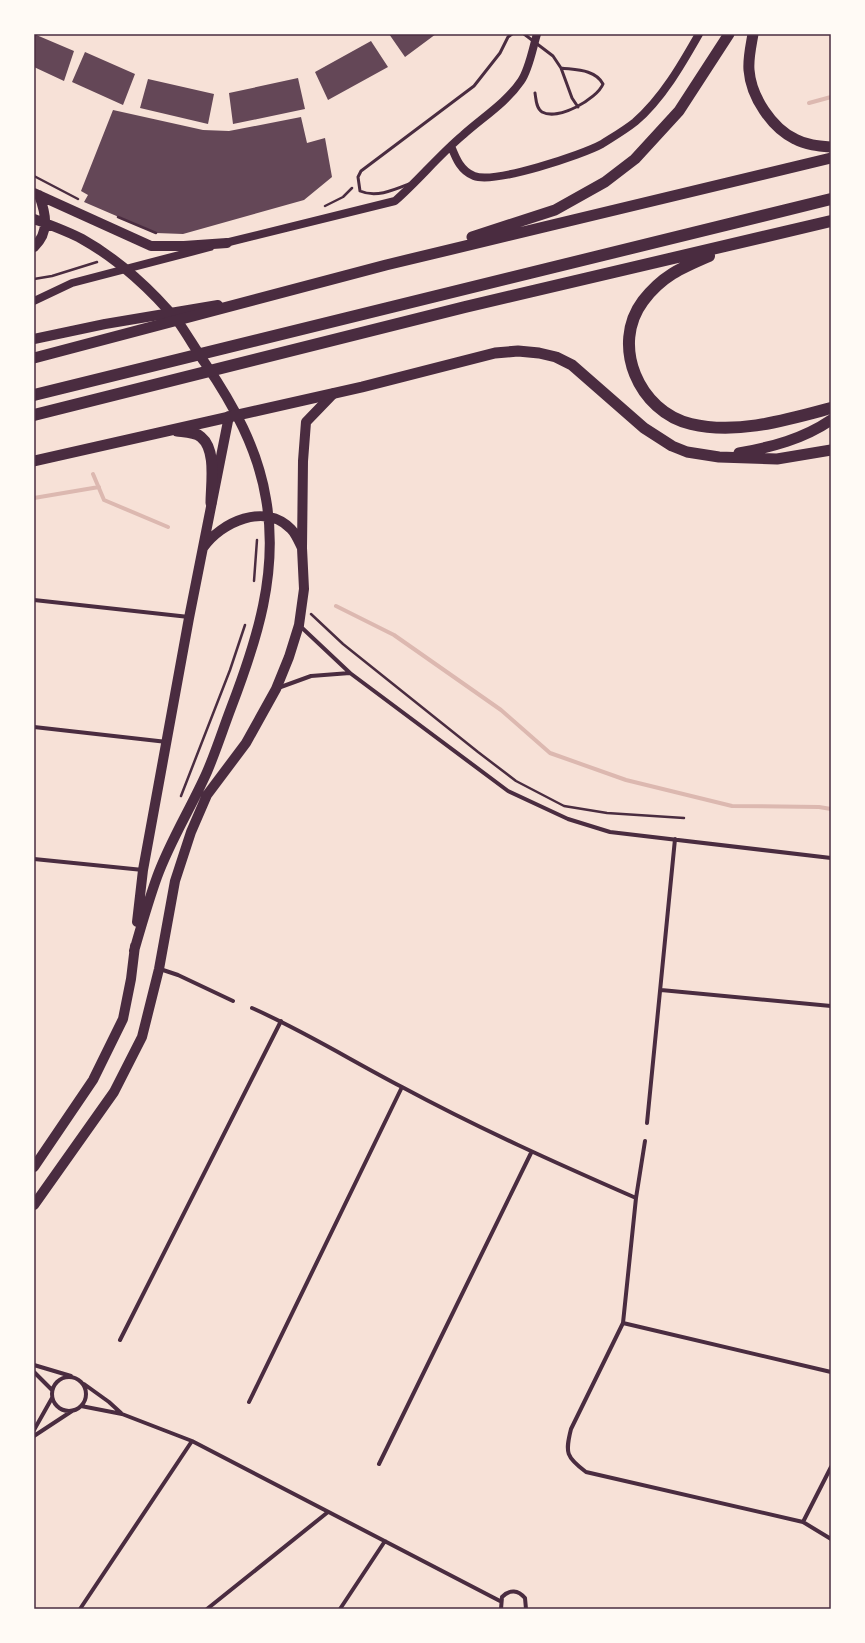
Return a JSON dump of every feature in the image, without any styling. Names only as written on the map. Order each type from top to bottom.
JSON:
[{"type":"highway","points":[[386,265],[555,210],[605,182],[635,159],[679,111],[729,34]]},
{"type":"highway","points":[[753,34],[749,54],[749,71],[753,87],[764,110],[779,127],[795,139],[813,145],[831,147]]},
{"type":"highway","points":[[34,358],[386,265],[831,158]]},
{"type":"highway","points":[[34,395],[831,199]]},
{"type":"highway","points":[[34,415],[465,307],[831,221]]},
{"type":"highway","points":[[740,243],[676,270],[664,279],[642,302],[635,315],[630,341],[634,372],[640,388],[665,412],[678,419],[705,426],[722,427],[767,423],[831,408]]},
{"type":"highway","points":[[34,461],[334,393],[495,352],[518,351],[539,353],[556,357],[572,365],[644,428],[659,438],[687,452],[719,457],[777,459],[831,450]]},
{"type":"highway","points":[[719,457],[773,447],[816,430],[831,420]]},
{"type":"highway","points":[[164,431],[188,432],[200,436],[208,444],[211,458],[211,502]]},
{"type":"main road","points":[[451,146],[457,160],[465,171],[475,177],[486,179],[521,172],[572,156],[601,144],[635,121],[664,89],[699,34]]},
{"type":"main road","points":[[34,301],[72,283],[395,201],[417,182],[451,146],[512,94],[523,79],[536,37]]},
{"type":"main road","points":[[36,194],[151,246],[184,246],[227,243]]},
{"type":"main road","points":[[34,248],[42,238],[46,223],[46,216],[36,194]]},
{"type":"main road","points":[[34,219],[69,233],[97,248],[116,262],[158,300],[179,324],[227,395],[241,424],[260,471],[266,498],[270,531],[271,558],[268,585],[260,624],[245,672],[206,773],[157,876],[134,951]]},
{"type":"main road","points":[[34,339],[105,324],[268,297]]},
{"type":"main road","points":[[191,832],[207,795],[246,743],[276,689],[289,657],[299,625],[304,589],[302,548],[306,422],[334,393]]},
{"type":"main road","points":[[34,1167],[93,1080],[123,1019],[131,978],[143,870],[201,550],[229,416]]},
{"type":"main road","points":[[201,550],[222,528],[255,516],[279,521],[291,530],[302,548]]},
{"type":"main road","points":[[34,1205],[114,1092],[142,1037],[160,969],[175,881],[191,832],[206,773]]},
{"type":"street","points":[[34,600],[189,618]]},
{"type":"street","points":[[299,625],[350,673],[508,791],[568,819],[610,832],[831,858]]},
{"type":"street","points":[[276,689],[311,676],[350,673]]},
{"type":"street","points":[[34,727],[167,742]]},
{"type":"street","points":[[647,1123],[662,990],[675,839]]},
{"type":"street","points":[[34,859],[143,870]]},
{"type":"street","points":[[160,969],[178,975],[233,1000]]},
{"type":"street","points":[[662,990],[831,1006]]},
{"type":"street","points":[[252,1008],[281,1021],[402,1087],[531,1153],[636,1198]]},
{"type":"street","points":[[120,1340],[281,1021]]},
{"type":"street","points":[[249,1402],[402,1087]]},
{"type":"street","points":[[645,1141],[636,1198],[623,1323],[570,1429],[566,1448],[572,1461],[586,1472],[803,1522],[831,1539]]},
{"type":"street","points":[[379,1464],[531,1153]]},
{"type":"street","points":[[623,1323],[831,1372]]},
{"type":"street","points":[[34,1365],[73,1377],[109,1402],[122,1414]]},
{"type":"street","points":[[34,1372],[52,1390]]},
{"type":"street","points":[[34,1430],[52,1398],[52,1390],[58,1381],[62,1378],[73,1377]]},
{"type":"street","points":[[34,1436],[81,1406],[84,1402],[86,1392],[82,1383]]},
{"type":"street","points":[[52,1398],[58,1407],[63,1410],[74,1410]]},
{"type":"street","points":[[81,1406],[122,1414],[192,1441],[500,1601]]},
{"type":"street","points":[[80,1609],[192,1441]]},
{"type":"street","points":[[803,1522],[831,1467]]},
{"type":"street","points":[[207,1609],[328,1512]]},
{"type":"street","points":[[340,1609],[385,1541]]},
{"type":"street","points":[[501,1609],[500,1601],[502,1597],[509,1592],[518,1592],[525,1598],[526,1609]]},
{"type":"lane","points":[[417,182],[367,194],[360,191],[358,177],[361,171],[474,86],[500,53],[508,37],[512,34]]},
{"type":"lane","points":[[524,34],[536,37],[553,56],[561,68],[572,98],[578,107]]},
{"type":"lane","points":[[535,92],[538,108],[543,113],[551,114],[578,107],[600,91],[603,84],[600,78],[589,72],[561,68]]},
{"type":"path","points":[[34,176],[84,202]]},
{"type":"path","points":[[113,214],[156,233]]},
{"type":"path","points":[[95,259],[100,263]]},
{"type":"path","points":[[254,585],[257,534]]},
{"type":"path","points":[[302,605],[343,644],[516,781],[564,806],[607,813],[684,818]]},
{"type":"path","points":[[179,800],[188,782],[230,670],[247,618]]},
{"type":"building","points":[[34,34],[74,51],[64,81],[34,67]]},
{"type":"building","points":[[389,34],[436,34],[405,57]]},
{"type":"building","points":[[371,41],[388,67],[328,100],[315,72]]},
{"type":"building","points":[[85,52],[135,74],[123,105],[72,82]]},
{"type":"building","points":[[298,78],[305,109],[233,124],[229,93]]},
{"type":"building","points":[[148,79],[214,94],[208,124],[140,108]]},
{"type":"building","points":[[113,110],[203,130],[229,131],[301,117],[307,143],[325,138],[332,177],[304,200],[183,234],[156,233],[84,202],[88,195],[81,191]]},
{"type":"waterway","points":[[809,103],[831,97]]},
{"type":"waterway","points":[[93,474],[104,500],[168,527]]},
{"type":"waterway","points":[[34,498],[99,487]]},
{"type":"waterway","points":[[336,606],[394,635],[501,710],[550,753],[626,780],[732,806],[819,807],[831,809]]}]
